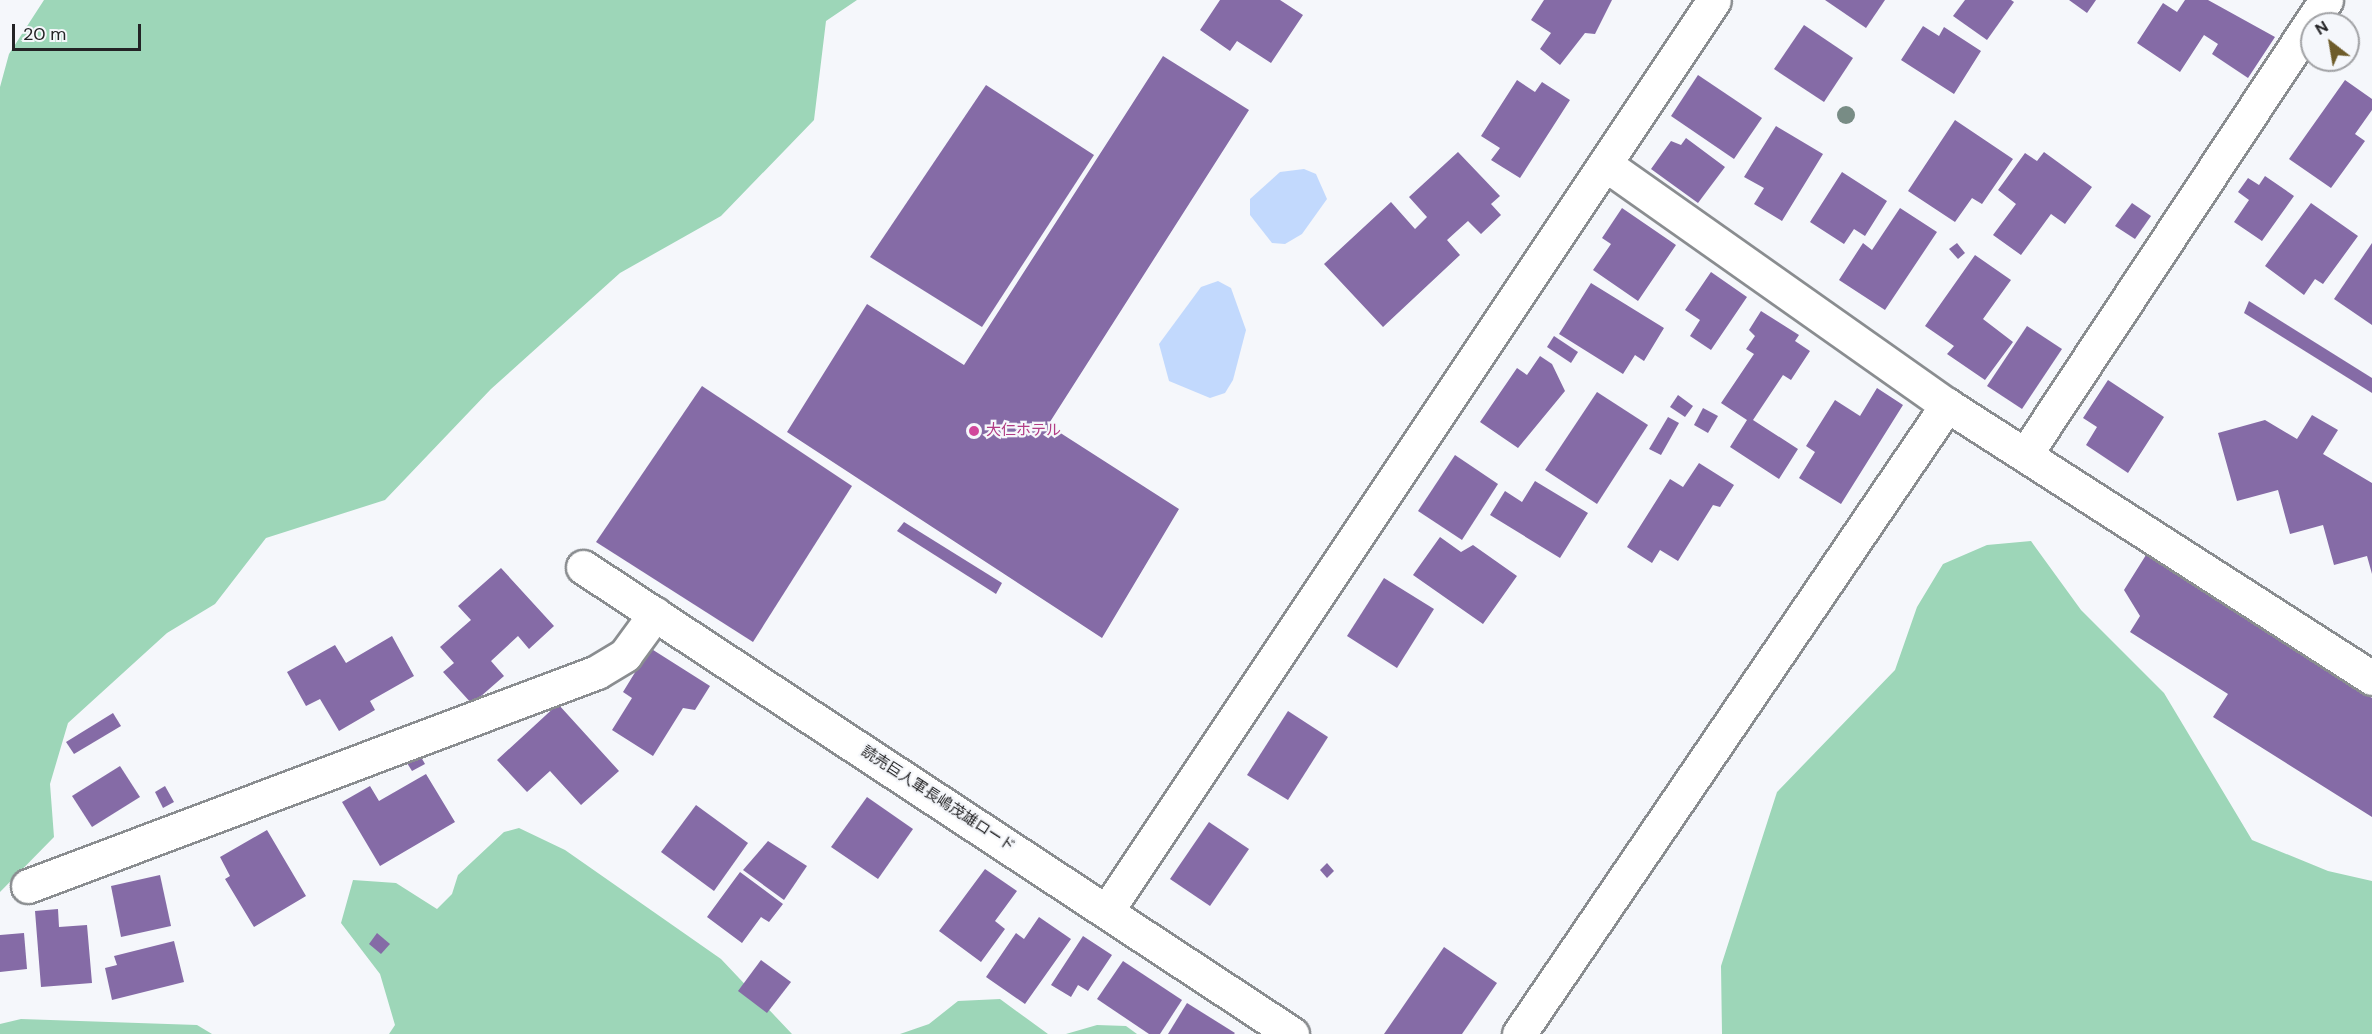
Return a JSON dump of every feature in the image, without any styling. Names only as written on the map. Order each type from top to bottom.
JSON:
[{"type":"street","points":[[1108,909],[1714,0]]},
{"type":"street","points":[[2027,452],[2326,0]]},
{"type":"street","points":[[1605,164],[1947,405],[2027,452],[2372,678]]},
{"type":"street","points":[[1519,1034],[1947,405]]},
{"type":"street","name":"読売巨人軍長嶋茂雄ロード","points":[[583,567],[1108,909],[1292,1034]]},
{"type":"street","points":[[28,886],[597,672],[625,655],[655,614]]},
{"type":"green space","points":[[44,0],[857,0],[826,21],[814,120],[721,216],[620,273],[491,389],[385,500],[266,538],[215,604],[167,633],[68,723],[50,784],[54,837],[0,892],[0,87],[9,54]]},
{"type":"green space","points":[[2031,541],[2081,610],[2164,693],[2252,840],[2328,871],[2372,881],[2372,1034],[1722,1034],[1721,966],[1777,792],[1895,670],[1917,607],[1943,564],[1987,545]]},
{"type":"green space","points":[[519,828],[565,850],[721,959],[792,1034],[389,1034],[395,1025],[380,974],[341,923],[353,880],[396,883],[437,909],[452,894],[458,875],[504,832]]},
{"type":"green space","points":[[1000,999],[1048,1034],[900,1034],[929,1024],[958,1001]]},
{"type":"green space","points":[[21,1019],[197,1025],[212,1034],[0,1034],[0,1024]]},
{"type":"green space","points":[[1097,1025],[1126,1026],[1137,1034],[1066,1034]]},
{"type":"water","points":[[1304,169],[1316,174],[1327,199],[1302,234],[1285,244],[1272,243],[1250,215],[1250,199],[1280,172]]},
{"type":"water","points":[[1218,281],[1231,288],[1246,330],[1233,380],[1225,393],[1210,398],[1169,381],[1159,344],[1201,287]]},
{"type":"building","points":[[1220,0],[1280,0],[1303,15],[1271,63],[1237,41],[1230,51],[1200,30]]},
{"type":"building","points":[[1544,0],[1612,0],[1595,34],[1585,33],[1560,65],[1540,49],[1551,33],[1531,20]]},
{"type":"building","points":[[1825,0],[1885,0],[1866,28]]},
{"type":"building","points":[[1965,0],[2011,0],[2014,2],[1987,40],[1953,16]]},
{"type":"building","points":[[2069,0],[2096,0],[2087,13]]},
{"type":"building","points":[[2185,0],[2208,0],[2275,37],[2248,78],[2212,54],[2218,44],[2204,35],[2180,72],[2137,43],[2163,3],[2177,12]]},
{"type":"building","points":[[1804,25],[1853,58],[1824,102],[1774,69]]},
{"type":"building","points":[[1923,26],[1939,36],[1944,27],[1981,51],[1954,94],[1901,60]]},
{"type":"building","points":[[1163,56],[1249,110],[1048,425],[1179,509],[1102,638],[787,432],[867,304],[964,365]]},
{"type":"building","points":[[1698,75],[1762,118],[1734,159],[1671,116]]},
{"type":"building","points":[[1517,80],[1535,92],[1542,82],[1570,100],[1520,178],[1491,160],[1500,148],[1481,136]]},
{"type":"building","points":[[2345,80],[2372,99],[2372,110],[2355,134],[2365,141],[2331,188],[2289,159]]},
{"type":"building","points":[[986,85],[1094,155],[982,327],[870,257]]},
{"type":"building","points":[[1955,120],[2013,159],[1982,204],[1972,198],[1955,222],[1908,191]]},
{"type":"building","points":[[1776,126],[1823,154],[1782,221],[1754,204],[1764,188],[1744,177]]},
{"type":"building","points":[[1686,138],[1725,167],[1698,203],[1651,169],[1671,141],[1681,145]]},
{"type":"building","points":[[1458,152],[1500,196],[1491,204],[1501,215],[1481,234],[1468,221],[1447,240],[1460,255],[1383,327],[1324,264],[1391,202],[1415,229],[1427,217],[1409,197]]},
{"type":"building","points":[[2044,152],[2092,187],[2065,224],[2051,214],[2021,255],[1993,235],[2016,204],[1998,190],[2025,153],[2037,161]]},
{"type":"building","points":[[1842,172],[1887,201],[1865,236],[1854,229],[1844,244],[1810,222]]},
{"type":"building","points":[[2265,176],[2294,196],[2262,241],[2234,222],[2249,200],[2238,192],[2248,178],[2259,185]]},
{"type":"building","points":[[2132,203],[2151,216],[2135,239],[2115,226]]},
{"type":"building","points":[[2311,203],[2358,236],[2323,284],[2315,279],[2304,295],[2265,266]]},
{"type":"building","points":[[1622,208],[1676,245],[1638,301],[1593,270],[1611,244],[1602,238]]},
{"type":"building","points":[[1900,208],[1937,232],[1885,310],[1839,280],[1863,243],[1872,250]]},
{"type":"building","points":[[1957,243],[1965,253],[1958,259],[1949,249]]},
{"type":"building","points":[[2372,243],[2372,325],[2334,299]]},
{"type":"building","points":[[1975,255],[2011,280],[1983,319],[2013,342],[1985,380],[1947,354],[1954,346],[1925,326]]},
{"type":"building","points":[[1711,272],[1747,297],[1711,350],[1690,336],[1700,320],[1685,310]]},
{"type":"building","points":[[1591,283],[1664,328],[1644,361],[1635,355],[1623,374],[1559,334]]},
{"type":"building","points":[[2249,301],[2372,378],[2372,393],[2244,313]]},
{"type":"building","points":[[1761,311],[1799,335],[1795,341],[1810,351],[1791,380],[1783,375],[1753,420],[1798,449],[1779,479],[1730,447],[1747,420],[1721,403],[1754,354],[1746,349],[1755,336],[1749,330]]},
{"type":"building","points":[[2027,326],[2062,349],[2022,409],[1987,386]]},
{"type":"building","points":[[1554,336],[1578,352],[1571,363],[1547,347]]},
{"type":"building","points":[[1540,356],[1552,364],[1565,391],[1518,448],[1480,422],[1517,368],[1527,375]]},
{"type":"building","points":[[2108,380],[2164,417],[2128,473],[2086,445],[2097,427],[2083,418]]},
{"type":"building","points":[[702,386],[852,486],[753,642],[596,542]]},
{"type":"building","points":[[1877,388],[1903,405],[1841,504],[1799,478],[1815,452],[1806,446],[1835,400],[1860,416]]},
{"type":"building","points":[[1597,392],[1648,425],[1597,504],[1545,470]]},
{"type":"building","points":[[1678,395],[1693,406],[1685,417],[1670,407]]},
{"type":"building","points":[[1703,408],[1718,416],[1708,433],[1694,425]]},
{"type":"building","points":[[2312,415],[2338,430],[2323,454],[2372,483],[2372,574],[2367,556],[2334,565],[2323,525],[2290,534],[2278,490],[2237,501],[2218,433],[2265,420],[2297,439]]},
{"type":"building","points":[[1668,417],[1679,423],[1661,455],[1649,449]]},
{"type":"building","points":[[1455,455],[1498,484],[1462,540],[1418,511]]},
{"type":"building","points":[[1699,463],[1734,485],[1720,507],[1713,505],[1678,561],[1660,550],[1652,563],[1627,547],[1670,479],[1683,487]]},
{"type":"building","points":[[1535,481],[1588,513],[1560,558],[1490,515],[1505,491],[1522,502]]},
{"type":"building","points":[[904,522],[1002,583],[996,594],[897,531]]},
{"type":"building","points":[[1440,537],[1461,552],[1473,545],[1517,576],[1483,624],[1413,575]]},
{"type":"building","points":[[2146,555],[2372,698],[2372,817],[2213,717],[2228,694],[2130,632],[2140,616],[2124,590]]},
{"type":"building","points":[[501,568],[554,626],[529,649],[518,636],[491,661],[504,676],[472,704],[443,672],[454,663],[440,647],[471,620],[458,606]]},
{"type":"building","points":[[1384,578],[1434,609],[1397,668],[1347,636]]},
{"type":"building","points":[[392,636],[414,676],[370,701],[375,710],[339,731],[320,699],[306,706],[287,672],[335,645],[346,663]]},
{"type":"building","points":[[650,648],[710,686],[695,710],[683,708],[653,756],[612,730],[632,698],[623,692]]},
{"type":"building","points":[[558,704],[619,771],[581,805],[550,771],[527,792],[497,760]]},
{"type":"building","points":[[1288,711],[1328,737],[1288,800],[1247,775]]},
{"type":"building","points":[[113,713],[121,726],[74,754],[66,742]]},
{"type":"building","points":[[421,757],[425,764],[412,771],[407,763]]},
{"type":"building","points":[[120,766],[140,797],[92,827],[72,796]]},
{"type":"building","points":[[426,774],[455,822],[380,866],[342,802],[370,786],[379,801]]},
{"type":"building","points":[[165,786],[174,802],[163,808],[155,792]]},
{"type":"building","points":[[867,797],[913,829],[878,879],[831,847]]},
{"type":"building","points":[[696,805],[748,843],[714,891],[661,852]]},
{"type":"building","points":[[1209,822],[1249,849],[1210,906],[1170,879]]},
{"type":"building","points":[[267,830],[306,896],[254,927],[225,879],[230,876],[220,857]]},
{"type":"building","points":[[768,841],[807,866],[784,900],[743,870]]},
{"type":"building","points":[[1327,863],[1334,871],[1327,878],[1320,870]]},
{"type":"building","points":[[985,869],[1017,891],[995,921],[1005,929],[981,962],[939,931]]},
{"type":"building","points":[[740,872],[783,904],[769,922],[761,917],[742,943],[707,917]]},
{"type":"building","points":[[160,875],[171,926],[121,937],[111,886]]},
{"type":"building","points":[[58,909],[59,927],[87,925],[92,983],[41,987],[35,911]]},
{"type":"building","points":[[1039,917],[1071,939],[1025,1004],[986,977],[1016,933],[1024,939]]},
{"type":"building","points":[[24,933],[27,969],[0,972],[0,935]]},
{"type":"building","points":[[377,933],[390,944],[381,954],[369,944]]},
{"type":"building","points":[[1083,936],[1112,955],[1088,991],[1078,985],[1071,997],[1051,985]]},
{"type":"building","points":[[174,941],[184,982],[112,1000],[105,968],[117,965],[114,956]]},
{"type":"building","points":[[1444,947],[1497,983],[1462,1034],[1384,1034]]},
{"type":"building","points":[[761,960],[791,982],[767,1013],[738,991]]},
{"type":"building","points":[[1123,961],[1182,1000],[1160,1034],[1149,1034],[1097,999]]},
{"type":"building","points":[[1187,1003],[1235,1033],[1168,1034]]},
{"type":"place","name":"大仁ホテル","points":[[974,431]]}]
